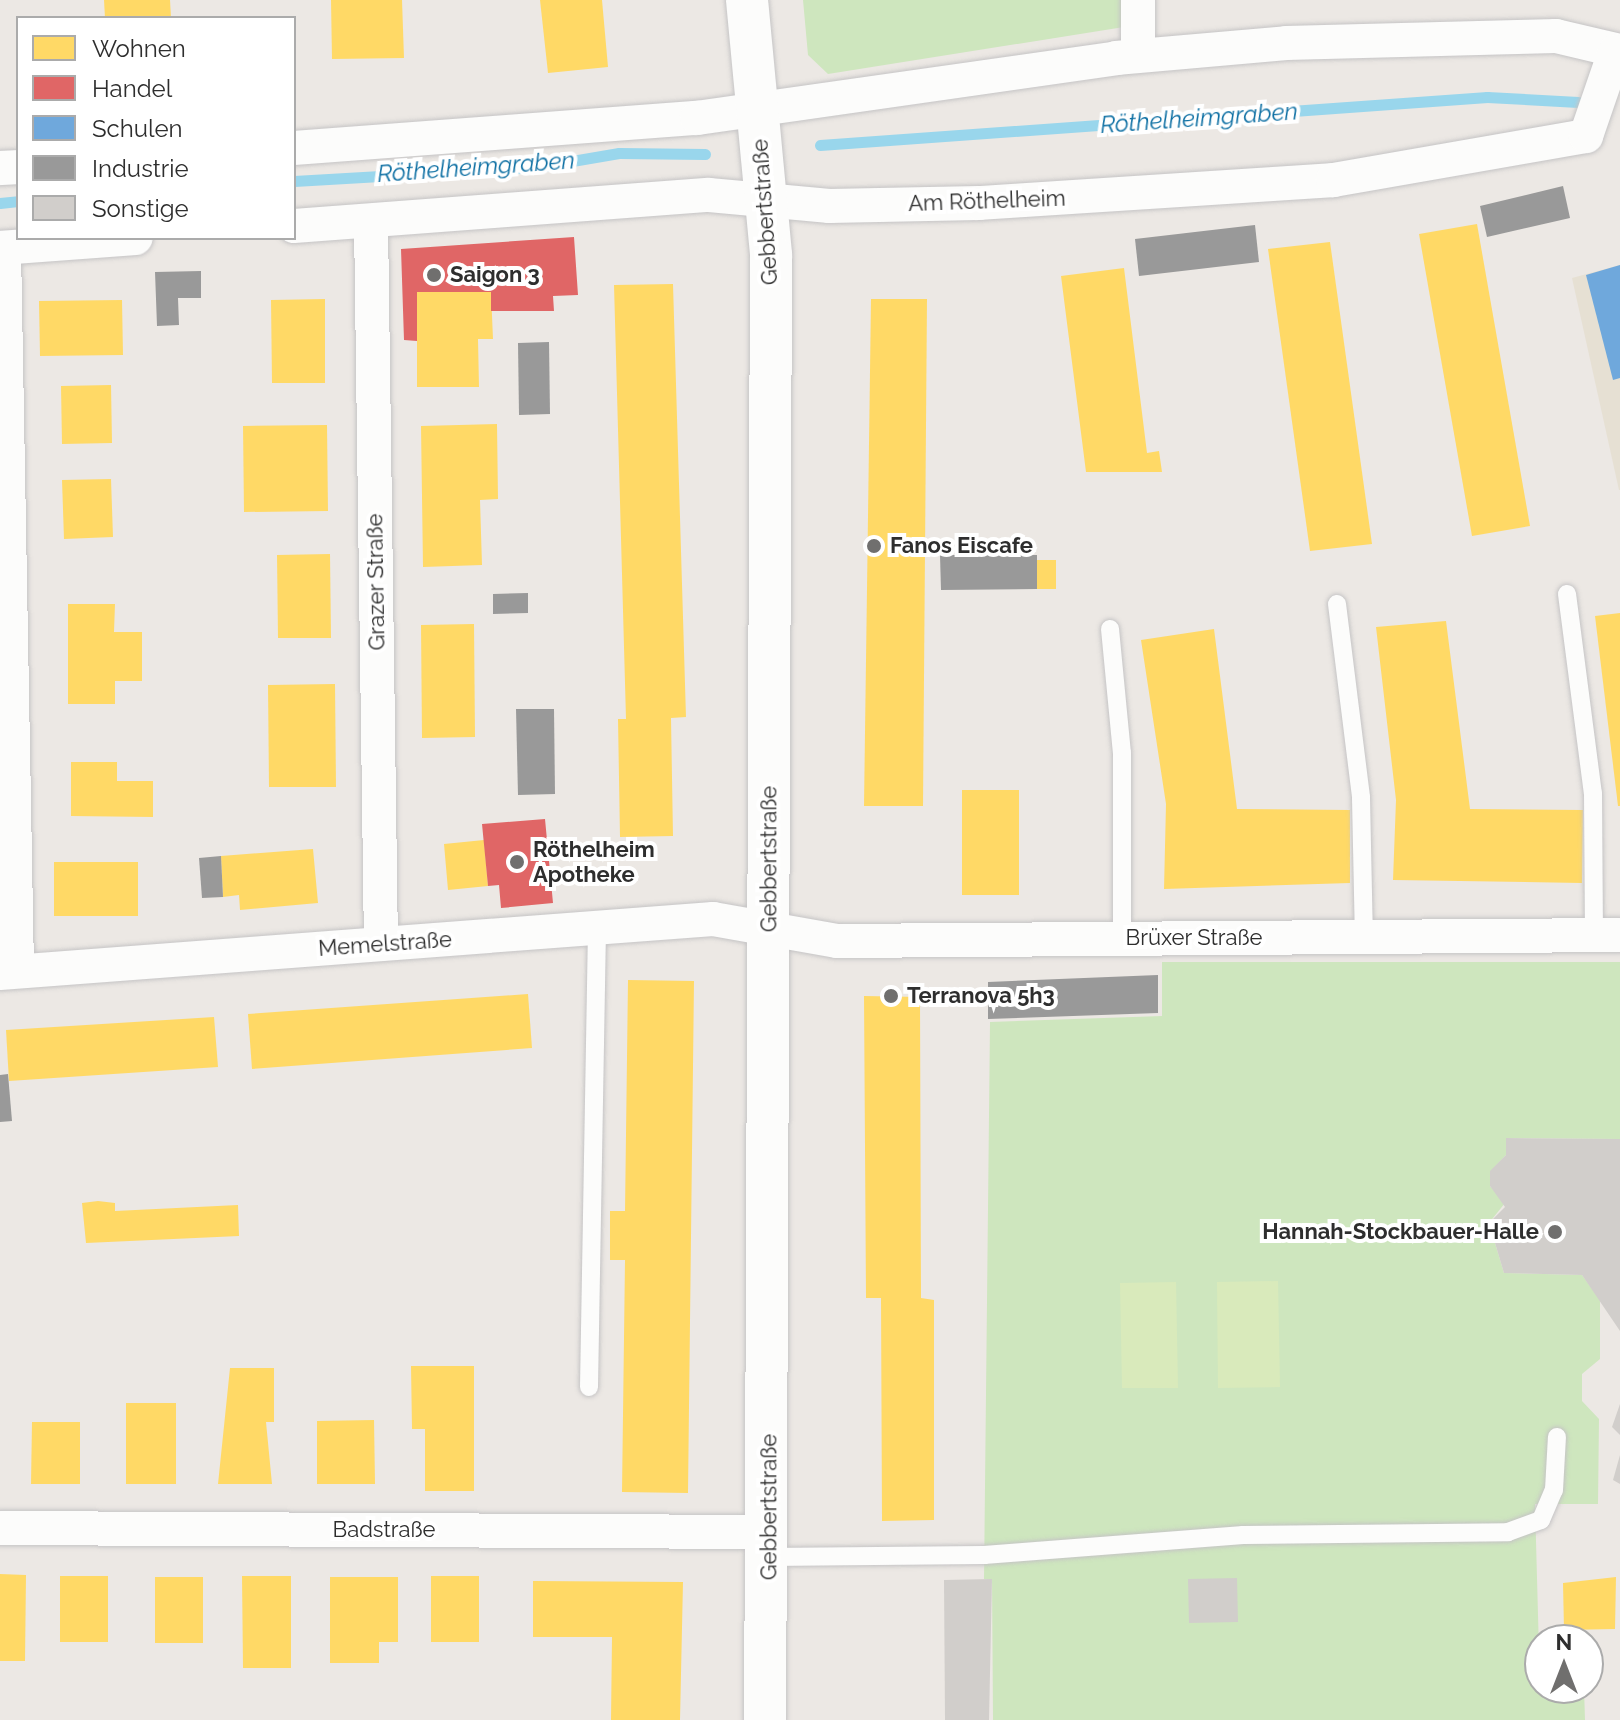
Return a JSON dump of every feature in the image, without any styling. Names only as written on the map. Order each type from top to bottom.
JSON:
[{"type":"street","name":"Gebbertstraße","points":[[747,0],[767,198],[770,929],[765,1720]]},
{"type":"street","points":[[1138,0],[1138,55]]},
{"type":"street","name":"Am Röthelheim","points":[[296,148],[758,111],[1138,55],[1286,43],[1556,36],[1618,52],[1596,119],[1586,136],[1568,143],[1204,191],[829,206],[709,195],[296,226]]},
{"type":"street","name":"Grazer Straße","points":[[371,221],[381,944]]},
{"type":"street","points":[[8,972],[2,248],[109,240]]},
{"type":"street","name":"Memelstraße","points":[[8,972],[713,919],[770,929]]},
{"type":"street","name":"Brüxer Straße","points":[[770,929],[837,941],[1607,935]]},
{"type":"street","name":"Badstraße","points":[[0,1528],[768,1544]]},
{"type":"lane","points":[[1567,594],[1593,793],[1607,935]]},
{"type":"lane","points":[[1337,604],[1361,798],[1364,937]]},
{"type":"lane","points":[[1110,629],[1122,753],[1122,939]]},
{"type":"lane","points":[[589,1387],[597,928]]},
{"type":"lane","points":[[768,1544],[984,1555],[1243,1535],[1508,1532],[1541,1520],[1554,1490],[1557,1437]]},
{"type":"shaded area","points":[[1620,265],[1620,490],[1619,490],[1572,278]]},
{"type":"green space","points":[[803,0],[1125,0],[1124,27],[828,74],[808,55]]},
{"type":"green space","points":[[1162,962],[1620,962],[1620,1139],[1506,1138],[1506,1155],[1490,1172],[1490,1186],[1505,1203],[1489,1223],[1504,1273],[1582,1275],[1600,1300],[1600,1359],[1582,1374],[1582,1401],[1599,1419],[1598,1504],[1535,1504],[1538,1624],[1524,1624],[1524,1704],[1584,1704],[1585,1720],[993,1720],[992,1580],[984,1579],[990,1022],[1162,1016]]},
{"type":"green space","points":[[1278,1281],[1280,1387],[1218,1388],[1217,1282]]},
{"type":"green space","points":[[1176,1282],[1178,1388],[1122,1388],[1120,1283]]},
{"type":"building: Wohnen","points":[[104,0],[170,0],[171,16],[105,16]]},
{"type":"building: Wohnen","points":[[331,0],[402,0],[404,58],[332,59]]},
{"type":"building: Wohnen","points":[[540,0],[602,0],[608,67],[548,73]]},
{"type":"building: Wohnen","points":[[1477,224],[1530,526],[1472,536],[1419,234]]},
{"type":"building: Wohnen","points":[[1330,242],[1372,544],[1310,551],[1268,249]]},
{"type":"building: Wohnen","points":[[1124,268],[1147,453],[1159,451],[1162,472],[1086,472],[1061,276]]},
{"type":"building: Wohnen","points":[[673,284],[686,717],[671,718],[673,836],[620,837],[618,719],[626,719],[614,285]]},
{"type":"building: Wohnen","points":[[417,292],[491,292],[493,339],[478,339],[479,387],[417,387]]},
{"type":"building: Wohnen","points":[[325,299],[325,383],[272,383],[271,300]]},
{"type":"building: Wohnen","points":[[871,299],[927,299],[923,806],[864,806]]},
{"type":"building: Wohnen","points":[[122,300],[123,355],[40,356],[39,301]]},
{"type":"building: Wohnen","points":[[111,385],[112,443],[62,444],[61,386]]},
{"type":"building: Wohnen","points":[[497,424],[498,499],[480,500],[482,565],[423,567],[421,426]]},
{"type":"building: Wohnen","points":[[327,425],[328,511],[244,512],[243,426]]},
{"type":"building: Wohnen","points":[[111,479],[113,537],[64,539],[62,480]]},
{"type":"building: Wohnen","points":[[330,554],[331,638],[278,638],[277,555]]},
{"type":"building: Wohnen","points":[[1037,560],[1056,560],[1056,589],[1037,589]]},
{"type":"building: Wohnen","points":[[68,604],[115,604],[114,632],[142,632],[142,681],[115,681],[115,704],[68,704]]},
{"type":"building: Wohnen","points":[[1620,613],[1620,806],[1618,806],[1595,616]]},
{"type":"building: Wohnen","points":[[1446,621],[1470,809],[1583,810],[1582,883],[1393,880],[1396,800],[1376,627]]},
{"type":"building: Wohnen","points":[[474,624],[475,737],[422,738],[421,625]]},
{"type":"building: Wohnen","points":[[1214,629],[1237,809],[1350,810],[1350,883],[1164,889],[1166,804],[1141,640]]},
{"type":"building: Wohnen","points":[[335,684],[336,787],[269,787],[268,685]]},
{"type":"building: Wohnen","points":[[71,762],[117,762],[117,781],[153,781],[153,817],[71,816]]},
{"type":"building: Wohnen","points":[[962,790],[1019,790],[1019,895],[962,895]]},
{"type":"building: Wohnen","points":[[484,840],[488,886],[448,890],[444,844]]},
{"type":"building: Wohnen","points":[[313,849],[318,903],[240,910],[239,895],[223,897],[221,856]]},
{"type":"building: Wohnen","points":[[54,862],[138,862],[138,916],[54,916]]},
{"type":"building: Wohnen","points":[[628,980],[694,981],[688,1493],[622,1492],[625,1260],[610,1260],[610,1211],[625,1211]]},
{"type":"building: Wohnen","points":[[528,994],[532,1048],[252,1069],[248,1014]]},
{"type":"building: Wohnen","points":[[864,996],[920,997],[921,1298],[934,1300],[934,1520],[882,1521],[881,1298],[866,1298]]},
{"type":"building: Wohnen","points":[[214,1017],[218,1067],[9,1081],[6,1030]]},
{"type":"building: Wohnen","points":[[82,1203],[115,1203],[115,1211],[238,1205],[239,1236],[86,1243]]},
{"type":"building: Wohnen","points":[[411,1366],[474,1366],[474,1491],[425,1491],[425,1429],[412,1429]]},
{"type":"building: Wohnen","points":[[230,1368],[274,1368],[274,1422],[266,1422],[272,1484],[218,1484]]},
{"type":"building: Wohnen","points":[[126,1403],[176,1403],[176,1484],[126,1484]]},
{"type":"building: Wohnen","points":[[374,1420],[375,1484],[317,1484],[317,1421]]},
{"type":"building: Wohnen","points":[[32,1422],[80,1422],[80,1484],[31,1484]]},
{"type":"building: Wohnen","points":[[0,1574],[26,1575],[25,1661],[0,1661]]},
{"type":"building: Wohnen","points":[[60,1576],[108,1576],[108,1642],[60,1642]]},
{"type":"building: Wohnen","points":[[242,1576],[291,1576],[291,1668],[243,1668]]},
{"type":"building: Wohnen","points":[[431,1576],[479,1576],[479,1642],[431,1642]]},
{"type":"building: Wohnen","points":[[155,1577],[203,1577],[203,1643],[155,1643]]},
{"type":"building: Wohnen","points":[[330,1577],[398,1577],[398,1642],[379,1642],[379,1663],[330,1663]]},
{"type":"building: Wohnen","points":[[1616,1577],[1615,1629],[1604,1629],[1604,1624],[1564,1624],[1563,1583]]},
{"type":"building: Wohnen","points":[[533,1581],[683,1582],[680,1720],[611,1720],[612,1637],[533,1637]]},
{"type":"building: Handel","points":[[574,237],[578,295],[553,296],[554,311],[491,311],[491,292],[417,292],[417,341],[404,340],[401,249]]},
{"type":"building: Handel","name":"Röthelheim Apotheke","points":[[545,819],[553,903],[501,908],[499,885],[488,886],[482,824]]},
{"type":"building: Schulen","points":[[1620,265],[1620,378],[1613,380],[1586,275]]},
{"type":"building: Industrie","points":[[1563,186],[1570,218],[1487,237],[1480,206]]},
{"type":"building: Industrie","points":[[1255,225],[1259,262],[1139,276],[1135,239]]},
{"type":"building: Industrie","points":[[201,271],[201,298],[178,298],[179,325],[157,326],[155,272]]},
{"type":"building: Industrie","points":[[549,342],[550,414],[519,415],[518,343]]},
{"type":"building: Industrie","points":[[940,555],[1037,555],[1037,589],[941,590]]},
{"type":"building: Industrie","points":[[528,593],[528,613],[493,614],[493,594]]},
{"type":"building: Industrie","points":[[516,709],[554,709],[555,794],[518,795]]},
{"type":"building: Industrie","points":[[221,856],[223,897],[202,898],[199,858]]},
{"type":"building: Industrie","points":[[1158,975],[1158,1013],[988,1019],[988,982]]},
{"type":"building: Industrie","points":[[8,1074],[12,1121],[0,1122],[0,1075]]},
{"type":"building: Sonstige","name":"Hannah-Stockbauer-Halle","points":[[1506,1138],[1620,1139],[1620,1331],[1582,1275],[1504,1273],[1489,1223],[1505,1207],[1490,1186],[1490,1171],[1506,1155]]},
{"type":"building: Sonstige","points":[[1620,1404],[1620,1435],[1612,1427]]},
{"type":"building: Sonstige","points":[[1620,1455],[1620,1484],[1613,1480]]},
{"type":"building: Sonstige","points":[[1237,1578],[1238,1622],[1189,1623],[1188,1579]]},
{"type":"building: Sonstige","points":[[992,1579],[989,1720],[945,1720],[944,1580]]},
{"type":"waterway","name":"Röthelheimgraben","points":[[820,145],[1487,97],[1578,102]]},
{"type":"waterway","name":"Röthelheimgraben","points":[[296,181],[537,167],[619,153],[705,154]]},
{"type":"waterway","name":"Röthelheimgraben","points":[[0,203],[16,201]]},
{"type":"place","name":"Saigon 3","points":[[434,275]]},
{"type":"place","name":"Fanos Eiscafe","points":[[874,546]]},
{"type":"place","name":"Röthelheim Apotheke","points":[[517,862]]},
{"type":"place","name":"Terranova 5h3","points":[[891,996]]},
{"type":"place","name":"Hannah-Stockbauer-Halle","points":[[1555,1232]]}]
